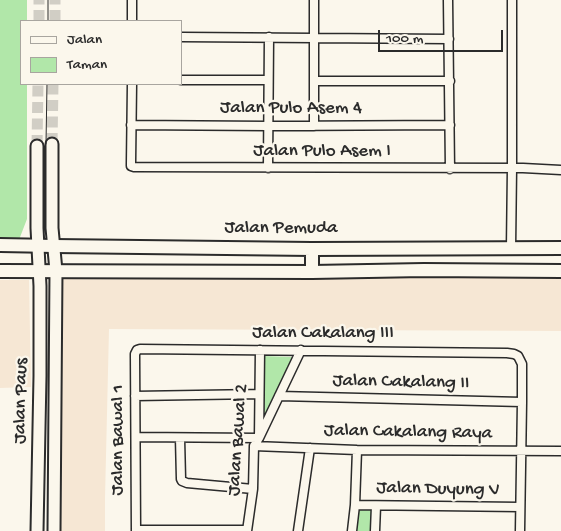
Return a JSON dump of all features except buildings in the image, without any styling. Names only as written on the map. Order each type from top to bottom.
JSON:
[{"type":"main road","name":"Jalan Paus","points":[[52,144],[52,228],[56,271],[54,531]]},
{"type":"main road","name":"Jalan Paus","points":[[37,146],[40,376],[37,531]]},
{"type":"main road","name":"Jalan Pemuda","points":[[0,245],[561,248]]},
{"type":"main road","points":[[312,248],[312,272]]},
{"type":"main road","points":[[0,270],[561,271]]},
{"type":"street","points":[[132,0],[132,20]]},
{"type":"street","points":[[314,0],[314,126]]},
{"type":"street","points":[[448,0],[450,169]]},
{"type":"street","points":[[510,248],[512,0]]},
{"type":"street","points":[[182,37],[449,39]]},
{"type":"street","points":[[268,168],[269,37]]},
{"type":"street","points":[[182,80],[268,80]]},
{"type":"street","points":[[314,81],[450,80]]},
{"type":"street","points":[[131,125],[132,85]]},
{"type":"street","name":"Jalan Pulo Asem I","points":[[131,125],[132,166],[134,167],[512,168],[561,170]]},
{"type":"street","name":"Jalan Pulo Asem 4","points":[[131,125],[450,125]]},
{"type":"street","name":"Jalan Cakalang III","points":[[138,350],[507,353],[518,356],[522,364],[522,402]]},
{"type":"street","name":"Jalan Bawal 1","points":[[136,530],[134,354],[138,350]]},
{"type":"street","name":"Jalan Bawal 2","points":[[247,531],[253,489],[254,446],[259,438],[260,350]]},
{"type":"street","points":[[136,437],[259,438],[301,350]]},
{"type":"street","points":[[135,396],[259,394]]},
{"type":"street","name":"Jalan Cakalang II","points":[[280,396],[522,402]]},
{"type":"street","points":[[520,531],[522,402]]},
{"type":"street","points":[[180,438],[180,479],[182,481],[253,489]]},
{"type":"street","name":"Jalan Cakalang Raya","points":[[254,446],[357,450],[561,451]]},
{"type":"street","points":[[298,531],[310,448]]},
{"type":"street","points":[[352,531],[357,450]]},
{"type":"street","name":"Jalan Duyung V","points":[[355,505],[520,508]]},
{"type":"street","points":[[375,531],[376,506]]},
{"type":"street","points":[[136,530],[247,531]]},
{"type":"shaded area","points":[[62,273],[561,277],[561,331],[109,329],[105,531],[61,531]]},
{"type":"shaded area","points":[[0,280],[29,280],[31,387],[0,388]]},
{"type":"green space","points":[[0,0],[27,0],[27,20],[20,20],[20,85],[27,85],[27,219],[17,245],[0,245]]},
{"type":"green space","points":[[262,356],[294,357],[263,427]]},
{"type":"green space","points":[[357,510],[376,510],[376,531],[354,531]]},
{"type":"tunnel","points":[[39,0],[39,20]]},
{"type":"tunnel","points":[[55,0],[55,20]]},
{"type":"tunnel","points":[[37,146],[38,85]]},
{"type":"tunnel","points":[[52,144],[53,85]]},
{"type":"tram line","points":[[48,0],[48,20]]},
{"type":"tram line","points":[[46,144],[47,85]]}]
